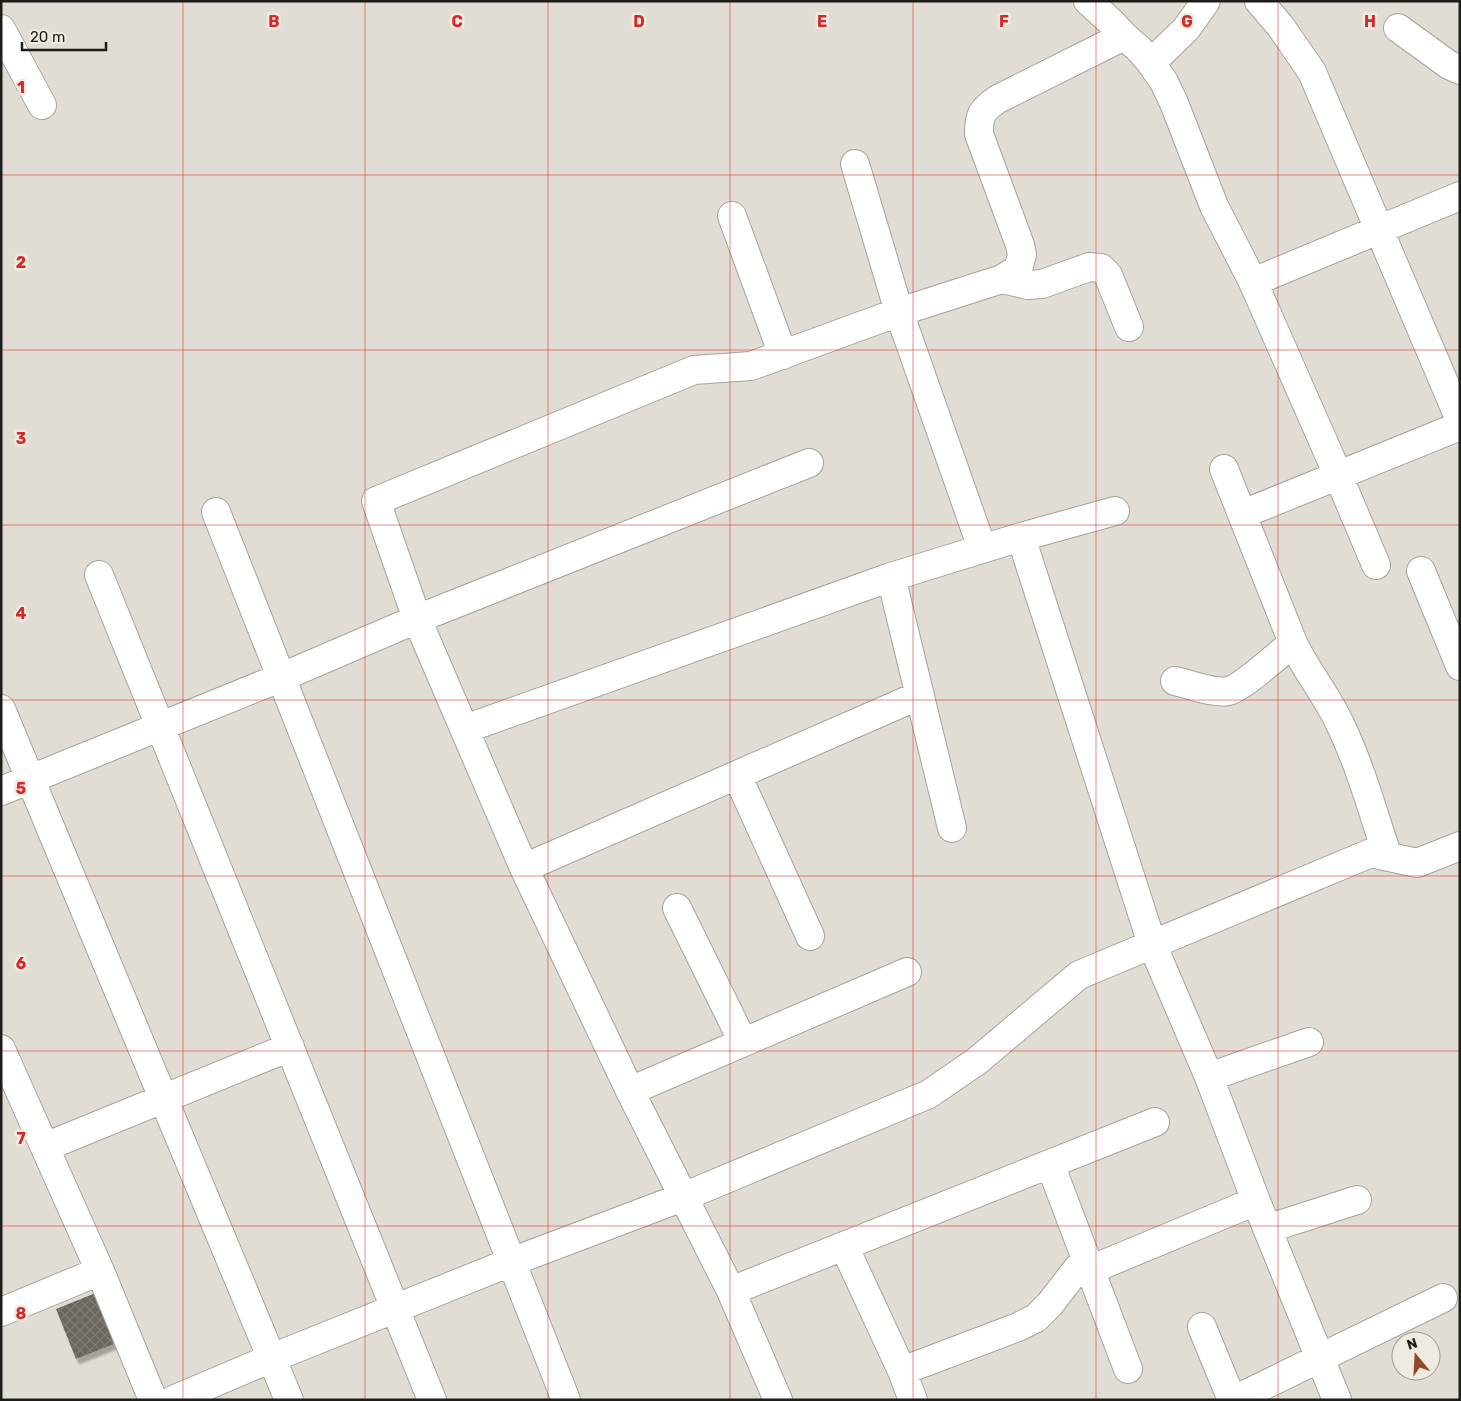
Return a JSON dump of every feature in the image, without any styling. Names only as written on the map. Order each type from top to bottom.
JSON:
[{"type":"street","points":[[1088,1],[1139,49],[1164,82],[1214,206],[1253,282],[1376,565]]},
{"type":"street","points":[[1151,63],[1186,29],[1206,1]]},
{"type":"street","points":[[1259,1],[1281,27],[1312,72],[1460,420]]},
{"type":"street","points":[[1398,28],[1449,65],[1460,70]]},
{"type":"street","points":[[1,29],[42,105]]},
{"type":"street","points":[[778,1400],[731,1291],[630,1091],[524,868],[417,619],[376,501],[694,370],[751,366],[899,312],[1002,279],[1018,269],[1022,256],[1020,245],[979,134],[980,117],[985,108],[998,99],[1124,36]]},
{"type":"street","points":[[855,164],[899,312],[982,548]]},
{"type":"street","points":[[1253,282],[1460,196]]},
{"type":"street","points":[[732,216],[783,355]]},
{"type":"street","points":[[1002,279],[1028,285],[1042,284],[1089,267],[1101,268],[1108,275],[1129,327]]},
{"type":"street","points":[[1243,514],[1460,426]]},
{"type":"street","points":[[1,792],[282,677],[417,619],[809,463]]},
{"type":"street","points":[[1224,469],[1293,643],[1333,710],[1349,744],[1388,857]]},
{"type":"street","points":[[465,729],[891,577],[982,548],[1115,511]]},
{"type":"street","points":[[216,512],[566,1400]]},
{"type":"street","points":[[1021,537],[1152,944],[1209,1077],[1267,1229],[1337,1400]]},
{"type":"street","points":[[1420,571],[1460,666]]},
{"type":"street","points":[[99,575],[432,1400]]},
{"type":"street","points":[[891,577],[952,828]]},
{"type":"street","points":[[1175,681],[1214,690],[1228,691],[1242,685],[1293,643]]},
{"type":"street","points":[[524,868],[920,695]]},
{"type":"street","points":[[1,709],[289,1400]]},
{"type":"street","points":[[737,775],[810,936]]},
{"type":"street","points":[[173,1400],[511,1262],[683,1198],[929,1094],[977,1061],[1079,975],[1371,853],[1417,862],[1460,846]]},
{"type":"street","points":[[678,908],[743,1042]]},
{"type":"street","points":[[630,1091],[907,972]]},
{"type":"street","points":[[1209,1077],[1309,1042]]},
{"type":"street","points":[[45,1147],[290,1047]]},
{"type":"street","points":[[1,1049],[100,1270],[153,1400]]},
{"type":"street","points":[[731,1291],[1155,1122]]},
{"type":"street","points":[[1050,1164],[1128,1369]]},
{"type":"street","points":[[1267,1229],[1357,1200]]},
{"type":"street","points":[[902,1371],[1018,1327],[1036,1318],[1050,1304],[1077,1269],[1256,1201]]},
{"type":"street","points":[[844,1246],[902,1371],[913,1400]]},
{"type":"street","points":[[1,1312],[100,1270]]},
{"type":"street","points":[[1202,1328],[1233,1400],[1443,1298]]},
{"type":"building","points":[[98,1292],[119,1342],[76,1359],[56,1309]]}]
